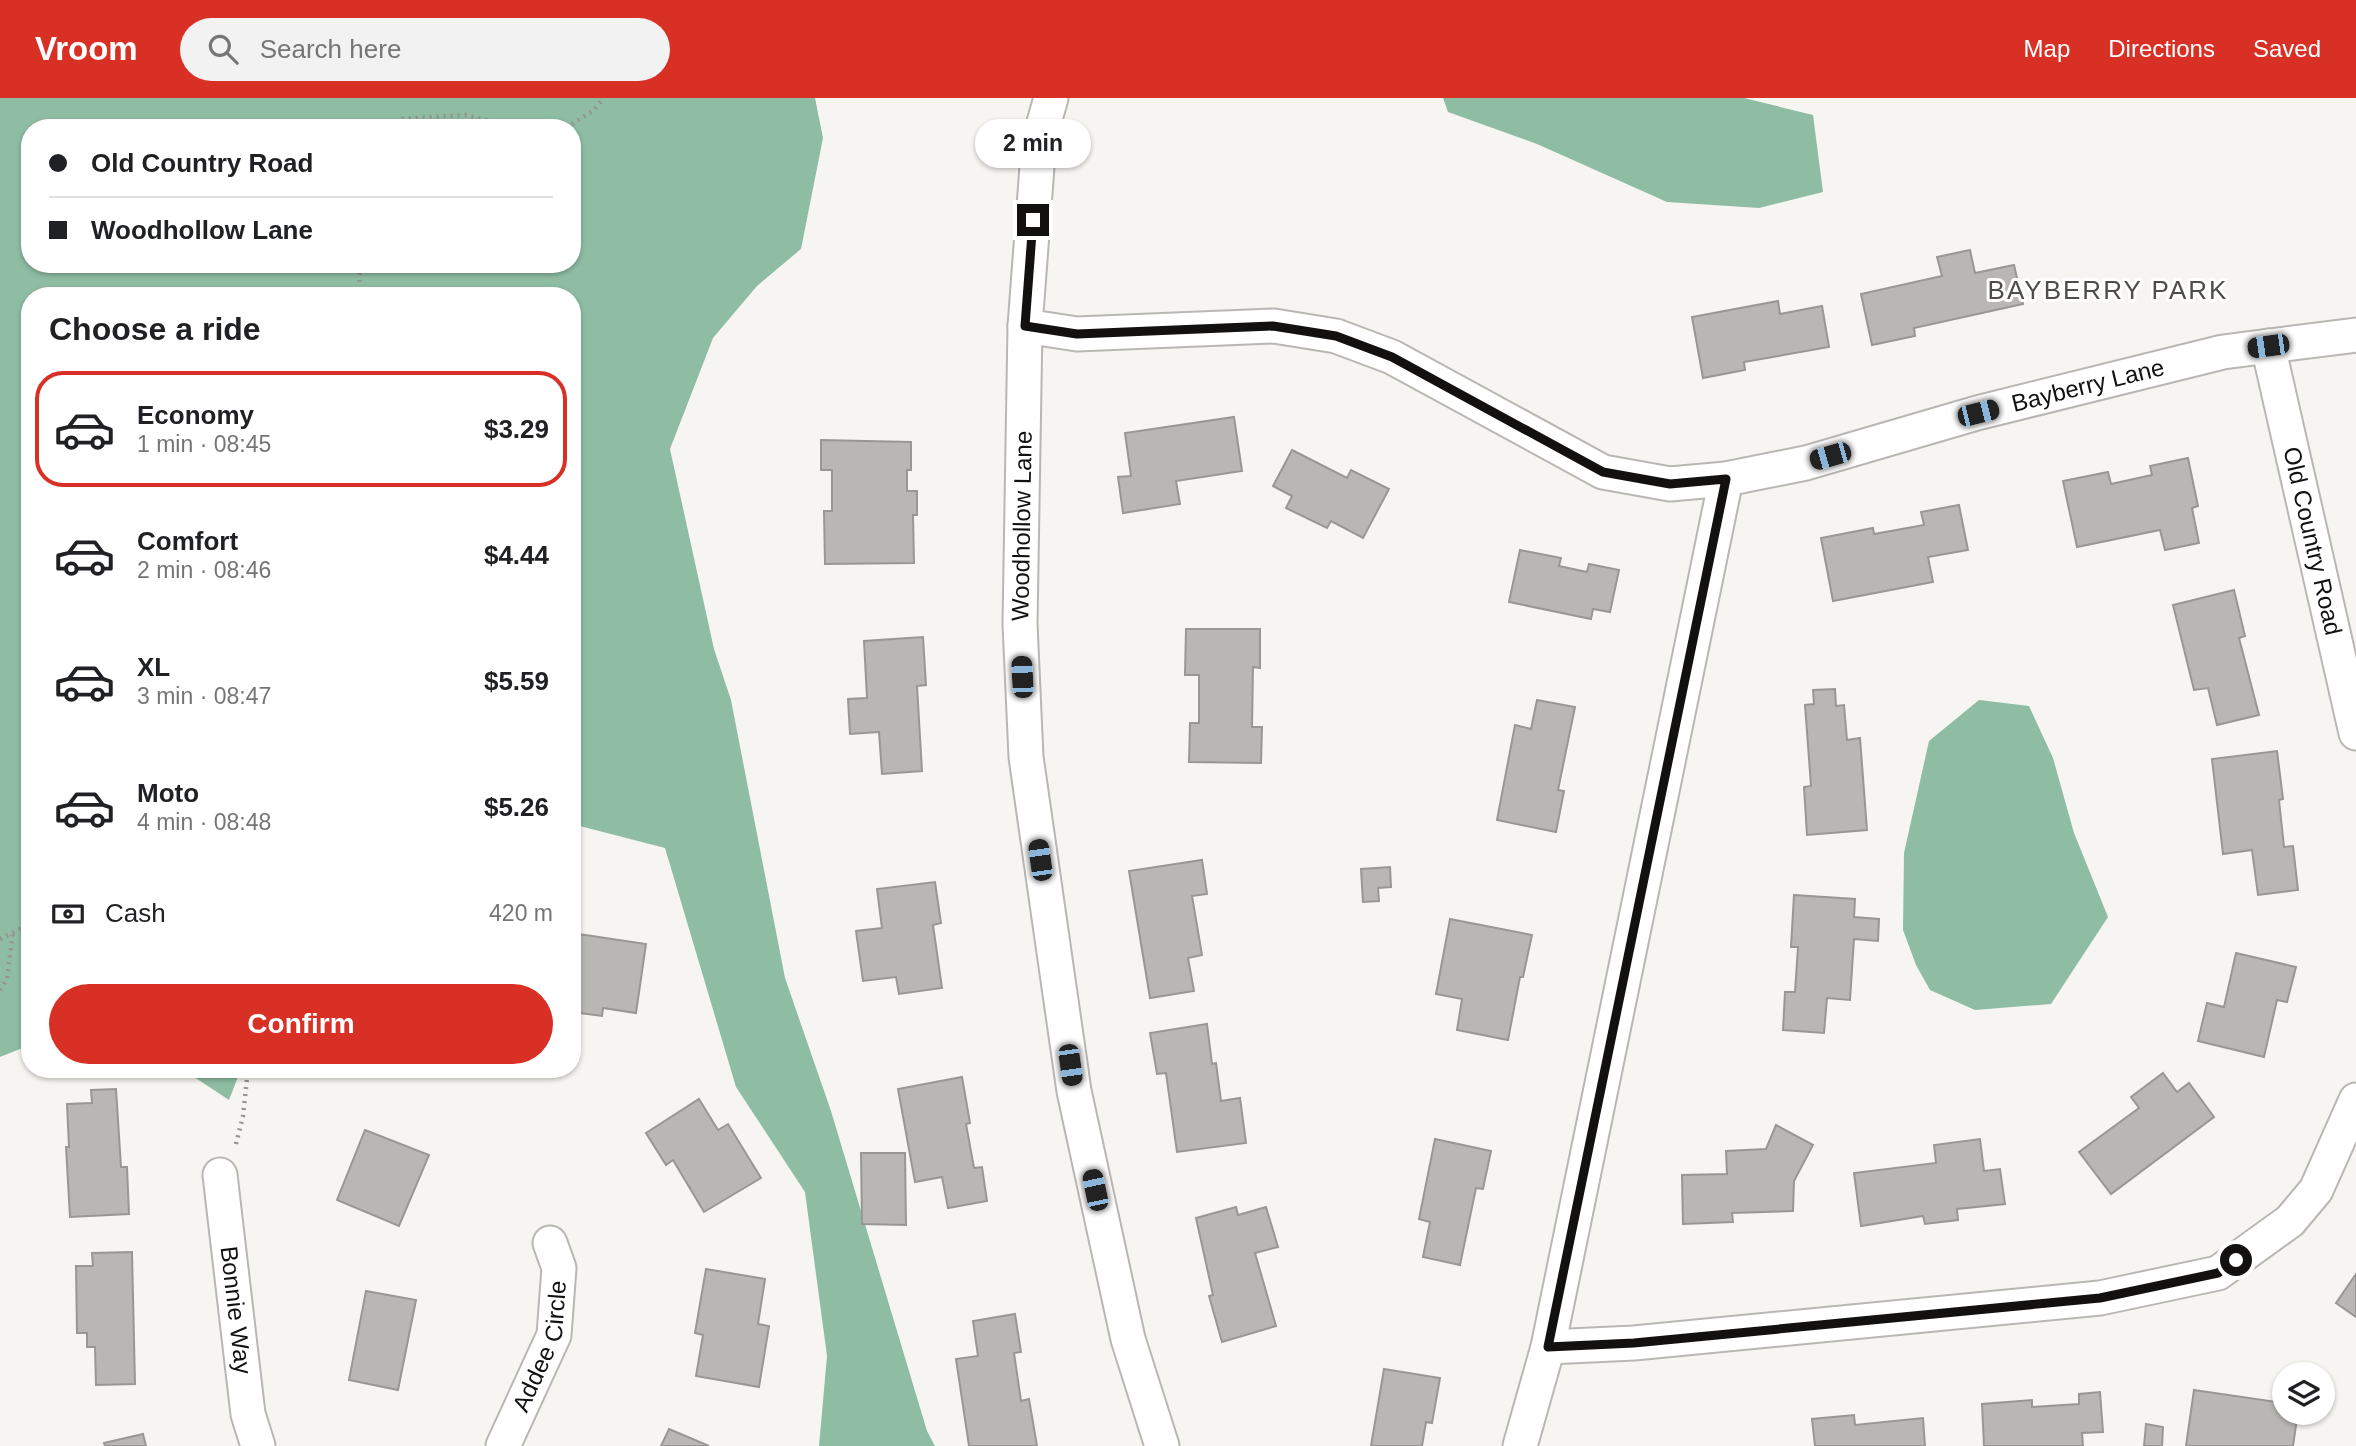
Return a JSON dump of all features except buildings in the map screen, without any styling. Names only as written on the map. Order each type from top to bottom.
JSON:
[{"type":"street","name":"Woodhollow Lane","points":[[1051,98],[1039,140],[1025,326],[1020,624],[1026,757],[1073,1091],[1128,1339],[1162,1446]]},
{"type":"street","name":"Bayberry Lane","points":[[1025,326],[1077,334],[1273,326],[1336,336],[1392,357],[1603,472],[1670,484],[1726,479],[1806,463],[1978,413],[2223,352],[2356,335]]},
{"type":"street","name":"Old Country Road","points":[[2268,346],[2356,733]]},
{"type":"street","points":[[1520,1446],[1548,1347],[1726,479]]},
{"type":"street","points":[[1548,1347],[1634,1343],[2100,1298],[2218,1273],[2290,1221],[2316,1190],[2356,1100]]},
{"type":"street","name":"Bonnie Way","points":[[227,1163],[248,1414],[258,1446]]},
{"type":"street","name":"Addee Circle","points":[[503,1446],[554,1335],[559,1268],[550,1243]]},
{"type":"path","points":[[580,119],[594,110],[604,98]]},
{"type":"path","points":[[411,119],[465,115],[482,119]]},
{"type":"path","points":[[0,939],[21,928]]},
{"type":"path","points":[[0,990],[7,979],[13,932]]},
{"type":"path","points":[[227,1163],[243,1116],[247,1078]]},
{"type":"green space","points":[[0,98],[815,98],[823,138],[801,249],[757,286],[713,338],[670,449],[714,649],[731,700],[785,978],[831,1111],[927,1431],[935,1446],[819,1446],[827,1356],[805,1192],[736,1087],[665,848],[581,826],[581,287],[21,287],[21,1049],[0,1057]]},
{"type":"green space","points":[[1443,98],[1744,98],[1813,115],[1823,192],[1759,208],[1667,202],[1537,144],[1448,112]]},
{"type":"green space","points":[[1979,700],[2029,706],[2053,758],[2074,833],[2108,917],[2051,1004],[1975,1010],[1930,990],[1916,965],[1903,930],[1904,853],[1929,741]]},
{"type":"green space","points":[[196,1078],[238,1078],[229,1100]]},
{"type":"district","name":"BAYBERRY PARK","points":[[2108,290]]},
{"type":"route","points":[[1033,220],[1025,326],[1077,334],[1273,326],[1336,336],[1392,357],[1603,472],[1670,484],[1726,479],[1548,1347],[1634,1343],[2100,1298],[2218,1273],[2236,1260]]}]
